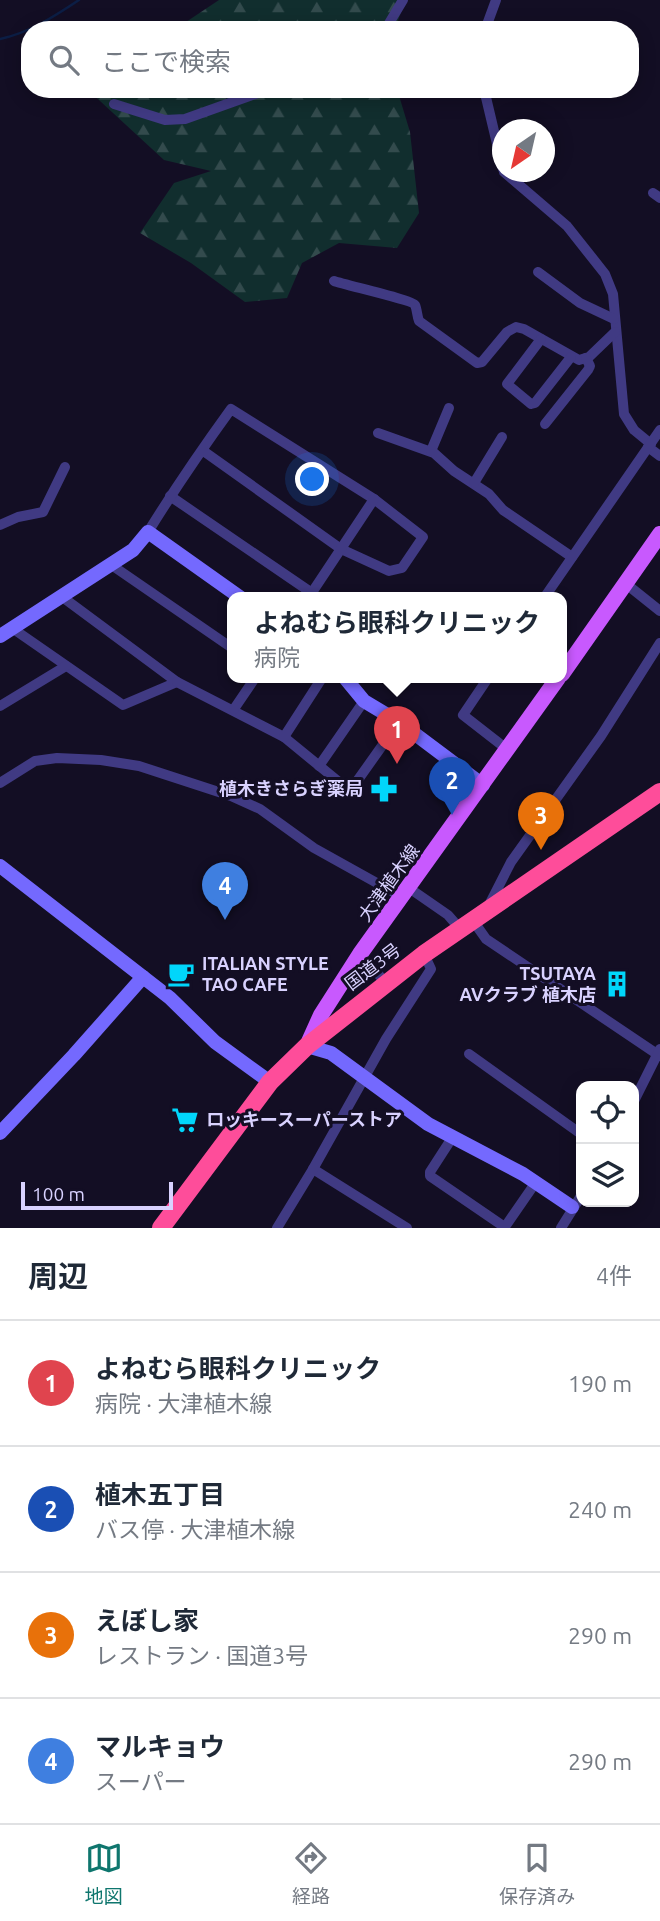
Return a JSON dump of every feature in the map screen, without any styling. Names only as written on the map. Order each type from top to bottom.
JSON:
[{"type":"highway","name":"国道3号","points":[[161,1228],[270,1082],[307,1046],[424,954],[660,792]]},
{"type":"main road","points":[[567,667],[660,534]]},
{"type":"main road","name":"大津植木線","points":[[307,1046],[321,1016],[360,954],[484,785],[555,683]]},
{"type":"street","points":[[390,21],[403,0]]},
{"type":"street","points":[[488,21],[496,0]]},
{"type":"street","points":[[114,104],[165,120],[185,120],[245,98]]},
{"type":"street","points":[[486,98],[492,123]]},
{"type":"street","points":[[517,182],[567,226],[605,274],[611,287],[624,414],[660,456]]},
{"type":"street","points":[[538,272],[580,303],[614,319]]},
{"type":"street","points":[[334,281],[367,292],[410,300],[415,306],[419,321],[477,363],[482,362],[512,328],[520,328],[579,360],[586,358],[615,332]]},
{"type":"street","points":[[541,339],[507,384],[531,404],[535,403],[571,357]]},
{"type":"street","points":[[545,424],[589,370],[586,358]]},
{"type":"street","points":[[431,451],[449,408]]},
{"type":"street","points":[[177,682],[123,705],[66,666],[6,632],[133,550],[148,532],[170,496],[202,450],[231,409],[374,499],[423,537],[402,568],[389,571],[341,549],[202,450]]},
{"type":"street","points":[[548,592],[660,430]]},
{"type":"street","points":[[378,433],[431,451],[489,494],[503,510],[572,557]]},
{"type":"street","points":[[474,483],[502,438]]},
{"type":"street","points":[[0,525],[18,517],[43,512],[65,467]]},
{"type":"street","points":[[170,496],[304,592]]},
{"type":"street","points":[[313,592],[374,499]]},
{"type":"street","points":[[148,532],[233,592]]},
{"type":"street","points":[[110,564],[227,644]]},
{"type":"street","points":[[625,583],[660,611]]},
{"type":"street","points":[[61,596],[177,682],[284,737],[350,791],[398,722]]},
{"type":"street","points":[[474,921],[511,862],[601,736],[660,643]]},
{"type":"street","points":[[0,706],[66,666]]},
{"type":"street","points":[[234,709],[252,683]]},
{"type":"street","points":[[284,737],[320,683]]},
{"type":"street","points":[[349,683],[363,701],[398,722],[484,785]]},
{"type":"street","points":[[485,683],[463,715],[508,750]]},
{"type":"street","points":[[319,765],[363,701]]},
{"type":"street","points":[[0,783],[35,761],[57,758],[101,760],[139,766],[200,785],[260,809],[314,848],[448,915],[474,921],[486,939],[659,1053],[639,1091]]},
{"type":"street","points":[[0,866],[170,998],[215,1042],[270,1082]]},
{"type":"street","points":[[360,954],[387,984]]},
{"type":"street","points":[[276,1228],[313,1169],[386,1039],[431,969],[424,954]]},
{"type":"street","points":[[0,1132],[144,978]]},
{"type":"street","points":[[307,1046],[331,1053],[452,1138],[576,1201]]},
{"type":"street","points":[[469,1054],[576,1130]]},
{"type":"street","points":[[452,1138],[430,1176],[503,1226],[536,1182]]},
{"type":"street","points":[[313,1169],[407,1228]]},
{"type":"street","points":[[561,1228],[576,1203]]},
{"type":"green space","points":[[219,0],[405,0],[398,21],[188,21]]},
{"type":"green space","points":[[97,98],[400,98],[410,132],[419,213],[397,248],[339,243],[302,263],[287,298],[245,302],[191,263],[140,233],[174,183],[211,171],[164,160]]},
{"type":"waterway","points":[[45,21],[79,0]]},
{"type":"waterway","points":[[0,39],[21,32]]},
{"type":"place","name":"よねむら眼科クリニック","points":[[397,764]]},
{"type":"place","name":"植木きさらぎ薬局","points":[[384,789]]},
{"type":"place","name":"植木五丁目","points":[[452,815]]},
{"type":"place","name":"えぼし家","points":[[541,850]]},
{"type":"place","name":"マルキョウ","points":[[225,920]]},
{"type":"place","name":"ITALIAN STYLE TAO CAFE","points":[[181,974]]},
{"type":"place","name":"TSUTAYA AVクラブ 植木店","points":[[617,984]]},
{"type":"place","name":"ロッキースーパーストア","points":[[185,1120]]}]
